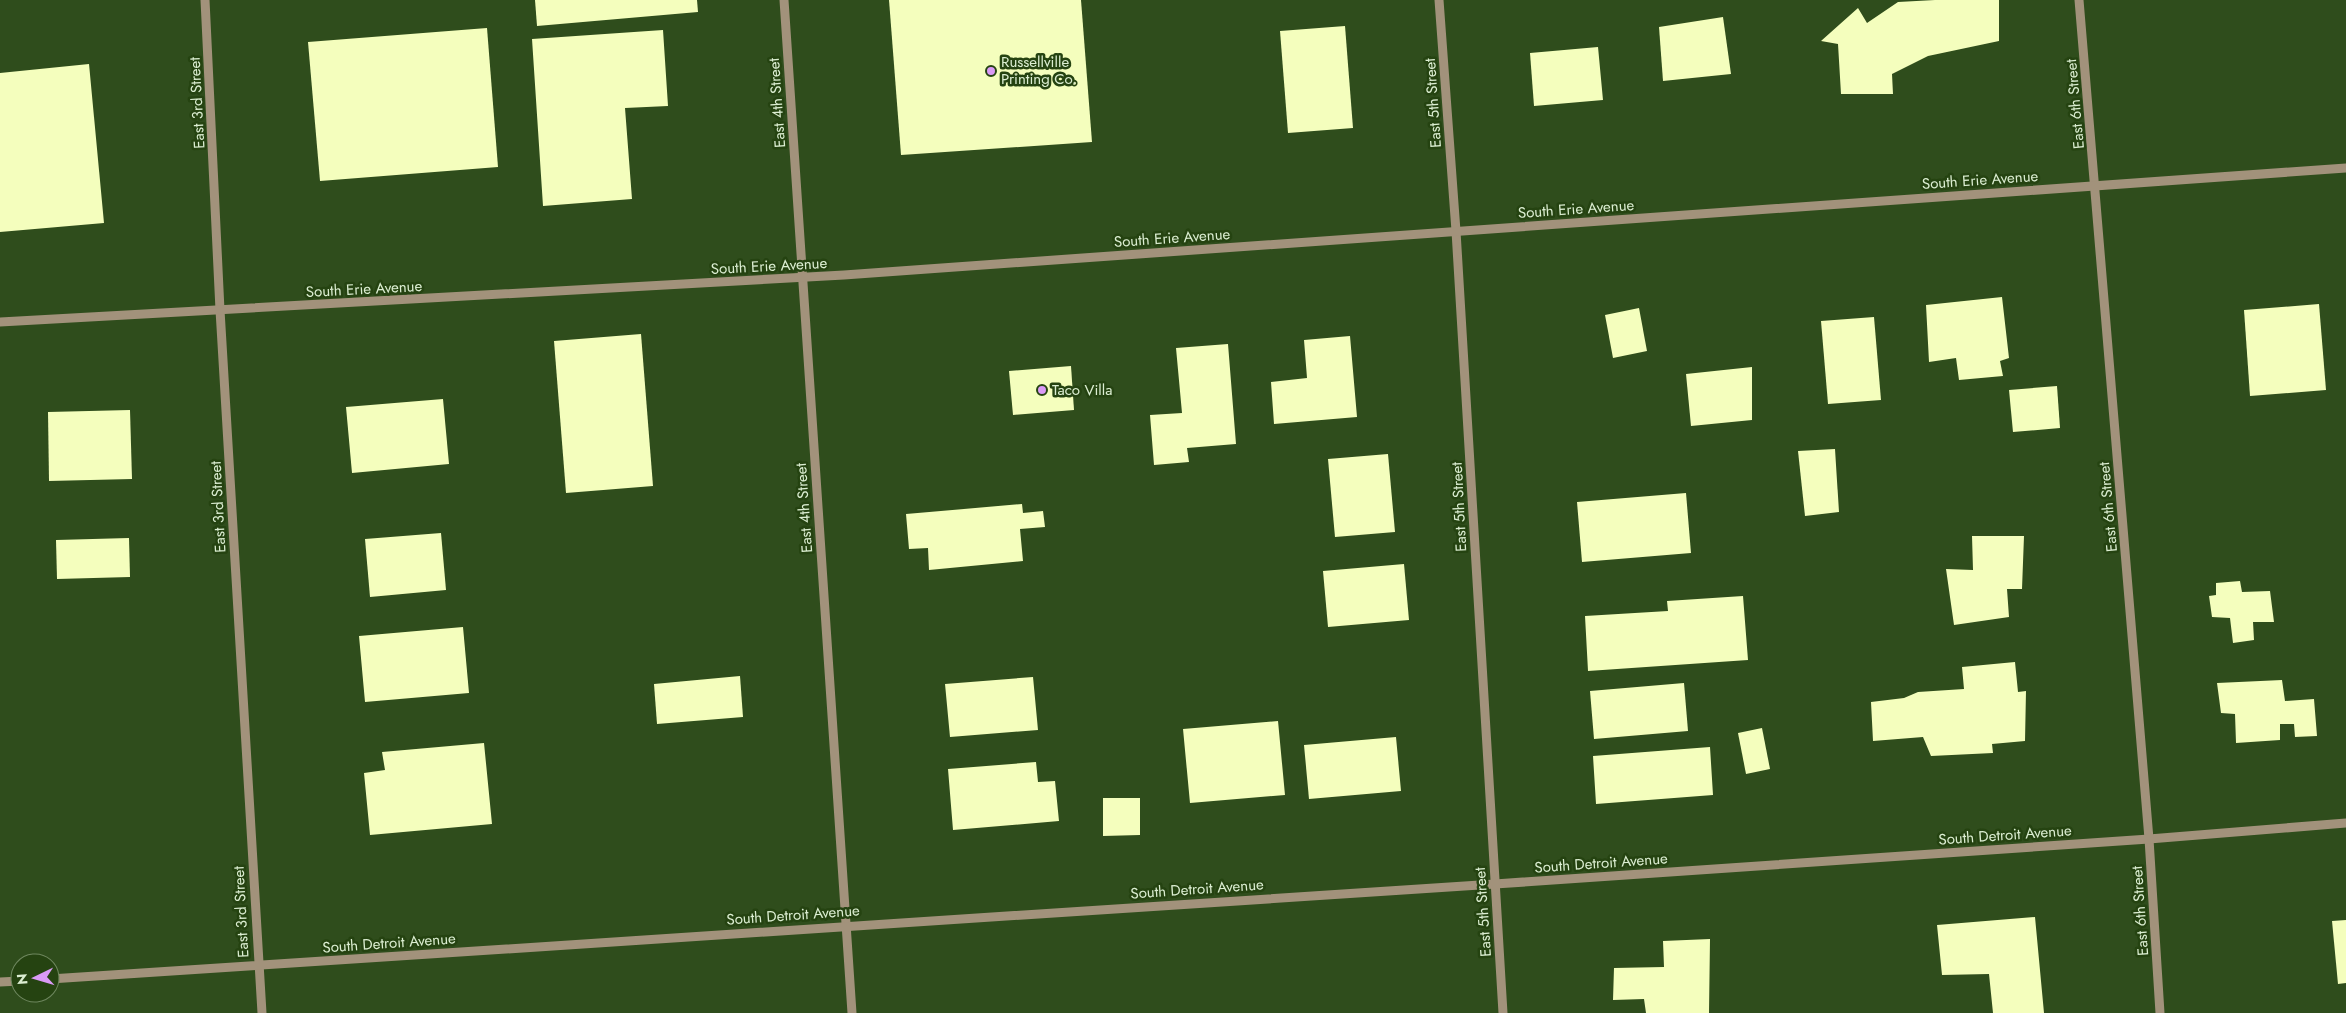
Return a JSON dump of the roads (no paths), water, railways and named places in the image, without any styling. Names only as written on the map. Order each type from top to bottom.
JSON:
[{"type":"street","name":"East 3rd Street","points":[[205,0],[220,310],[262,1013]]},
{"type":"street","name":"East 4th Street","points":[[784,0],[801,278],[852,1013]]},
{"type":"street","name":"East 5th Street","points":[[1439,0],[1456,232],[1503,1013]]},
{"type":"street","name":"East 6th Street","points":[[2079,0],[2096,185],[2149,839],[2160,1013]]},
{"type":"street","name":"South Erie Avenue","points":[[0,322],[801,278],[2346,168]]},
{"type":"street","name":"South Detroit Avenue","points":[[60,978],[1495,884],[2149,839],[2346,823]]},
{"type":"place","name":"Russellville Printing Co.","points":[[991,71]]},
{"type":"place","name":"Taco Villa","points":[[1042,390]]}]
